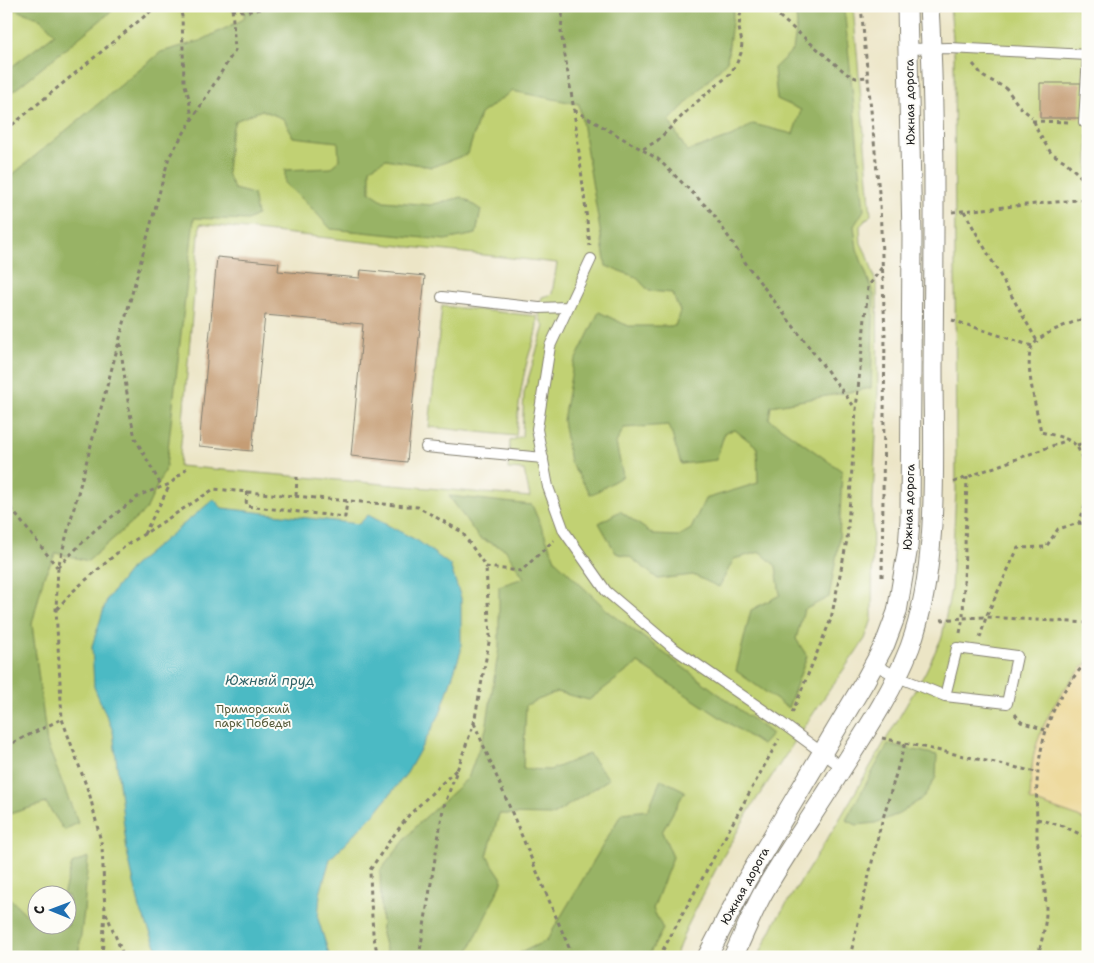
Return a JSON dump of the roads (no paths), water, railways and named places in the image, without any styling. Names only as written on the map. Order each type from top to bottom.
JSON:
[{"type":"street","name":"Южная дорога","points":[[706,957],[746,881],[874,664],[885,644],[897,612],[908,547],[910,520],[912,237],[907,6]]},
{"type":"street","name":"Южная дорога","points":[[733,957],[763,894],[869,727],[898,676],[910,646],[918,618],[930,550],[933,494],[934,230],[929,6]]},
{"type":"lane","points":[[908,49],[961,49],[1088,56],[1084,122]]},
{"type":"lane","points":[[591,259],[550,346],[537,429],[548,486],[564,531],[606,591],[672,647],[843,768]]},
{"type":"lane","points":[[442,297],[539,308],[567,307]]},
{"type":"lane","points":[[426,447],[543,458]]},
{"type":"lane","points":[[874,664],[945,696],[1007,703],[1017,656],[957,648],[945,696]]},
{"type":"water","name":"Южный пруд","points":[[214,499],[222,508],[359,524],[368,515],[418,541],[450,565],[461,598],[461,651],[440,714],[407,773],[376,812],[330,859],[320,894],[318,919],[330,957],[161,957],[140,909],[127,852],[113,731],[94,687],[92,646],[107,599],[133,566]]},
{"type":"park label","name":"Приморский парк Победы","points":[[253,716]]}]
